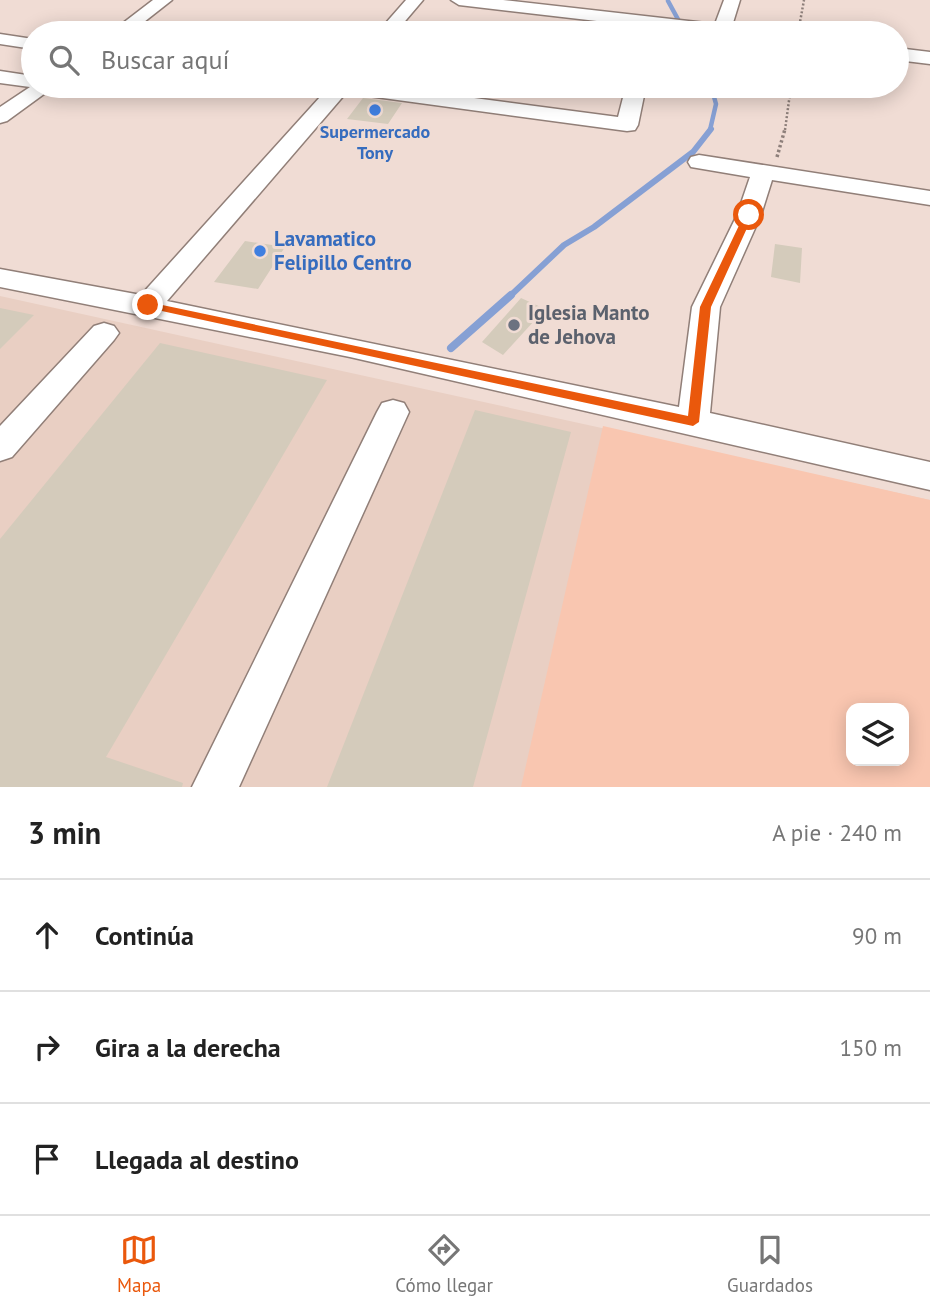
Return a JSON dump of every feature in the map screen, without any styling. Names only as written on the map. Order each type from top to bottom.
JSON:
[{"type":"street","points":[[135,21],[164,0]]},
{"type":"street","points":[[397,21],[415,0]]},
{"type":"street","points":[[459,0],[601,21]]},
{"type":"street","points":[[723,21],[726,1]]},
{"type":"street","points":[[0,39],[21,42]]},
{"type":"street","points":[[909,55],[930,58]]},
{"type":"street","points":[[0,77],[21,80]]},
{"type":"street","points":[[0,117],[28,98]]},
{"type":"street","points":[[148,305],[330,98]]},
{"type":"street","points":[[429,98],[627,125],[633,98]]},
{"type":"street","points":[[699,162],[930,198]]},
{"type":"street","points":[[693,422],[706,307],[749,215],[763,172]]},
{"type":"street","points":[[0,278],[148,305],[693,422],[930,476]]},
{"type":"street","points":[[0,448],[104,333]]},
{"type":"street","points":[[215,787],[393,412]]},
{"type":"path","points":[[800,21],[804,0]]},
{"type":"path","points":[[763,172],[774,170],[788,119],[790,98]]},
{"type":"shaded area","points":[[0,296],[930,500],[930,787],[0,787]]},
{"type":"shaded area","points":[[603,426],[930,500],[930,787],[521,787]]},
{"type":"building","name":"Supermercado Tony","points":[[363,98],[402,103],[388,124],[347,119]]},
{"type":"building","points":[[245,241],[285,247],[258,289],[214,282]]},
{"type":"building","points":[[775,244],[802,248],[800,283],[771,277]]},
{"type":"building","name":"Iglesia Manto de Jehova","points":[[521,298],[545,309],[503,355],[482,342]]},
{"type":"building","points":[[0,308],[34,315],[0,349]]},
{"type":"building","points":[[160,343],[327,380],[106,757],[183,783],[182,787],[0,787],[0,539]]},
{"type":"building","points":[[475,410],[571,432],[473,787],[327,787]]},
{"type":"waterway","points":[[668,1],[679,21]]},
{"type":"waterway","points":[[710,130],[716,104],[714,98]]},
{"type":"waterway","points":[[509,297],[564,245],[594,227],[693,152],[711,129]]},
{"type":"waterway","points":[[451,348],[511,295]]},
{"type":"place","name":"Supermercado Tony","points":[[375,110]]},
{"type":"place","name":"Lavamatico Felipillo Centro","points":[[260,251]]},
{"type":"place","name":"Iglesia Manto de Jehova","points":[[514,325]]},
{"type":"route","points":[[148,305],[693,422],[706,307],[749,215]]}]
